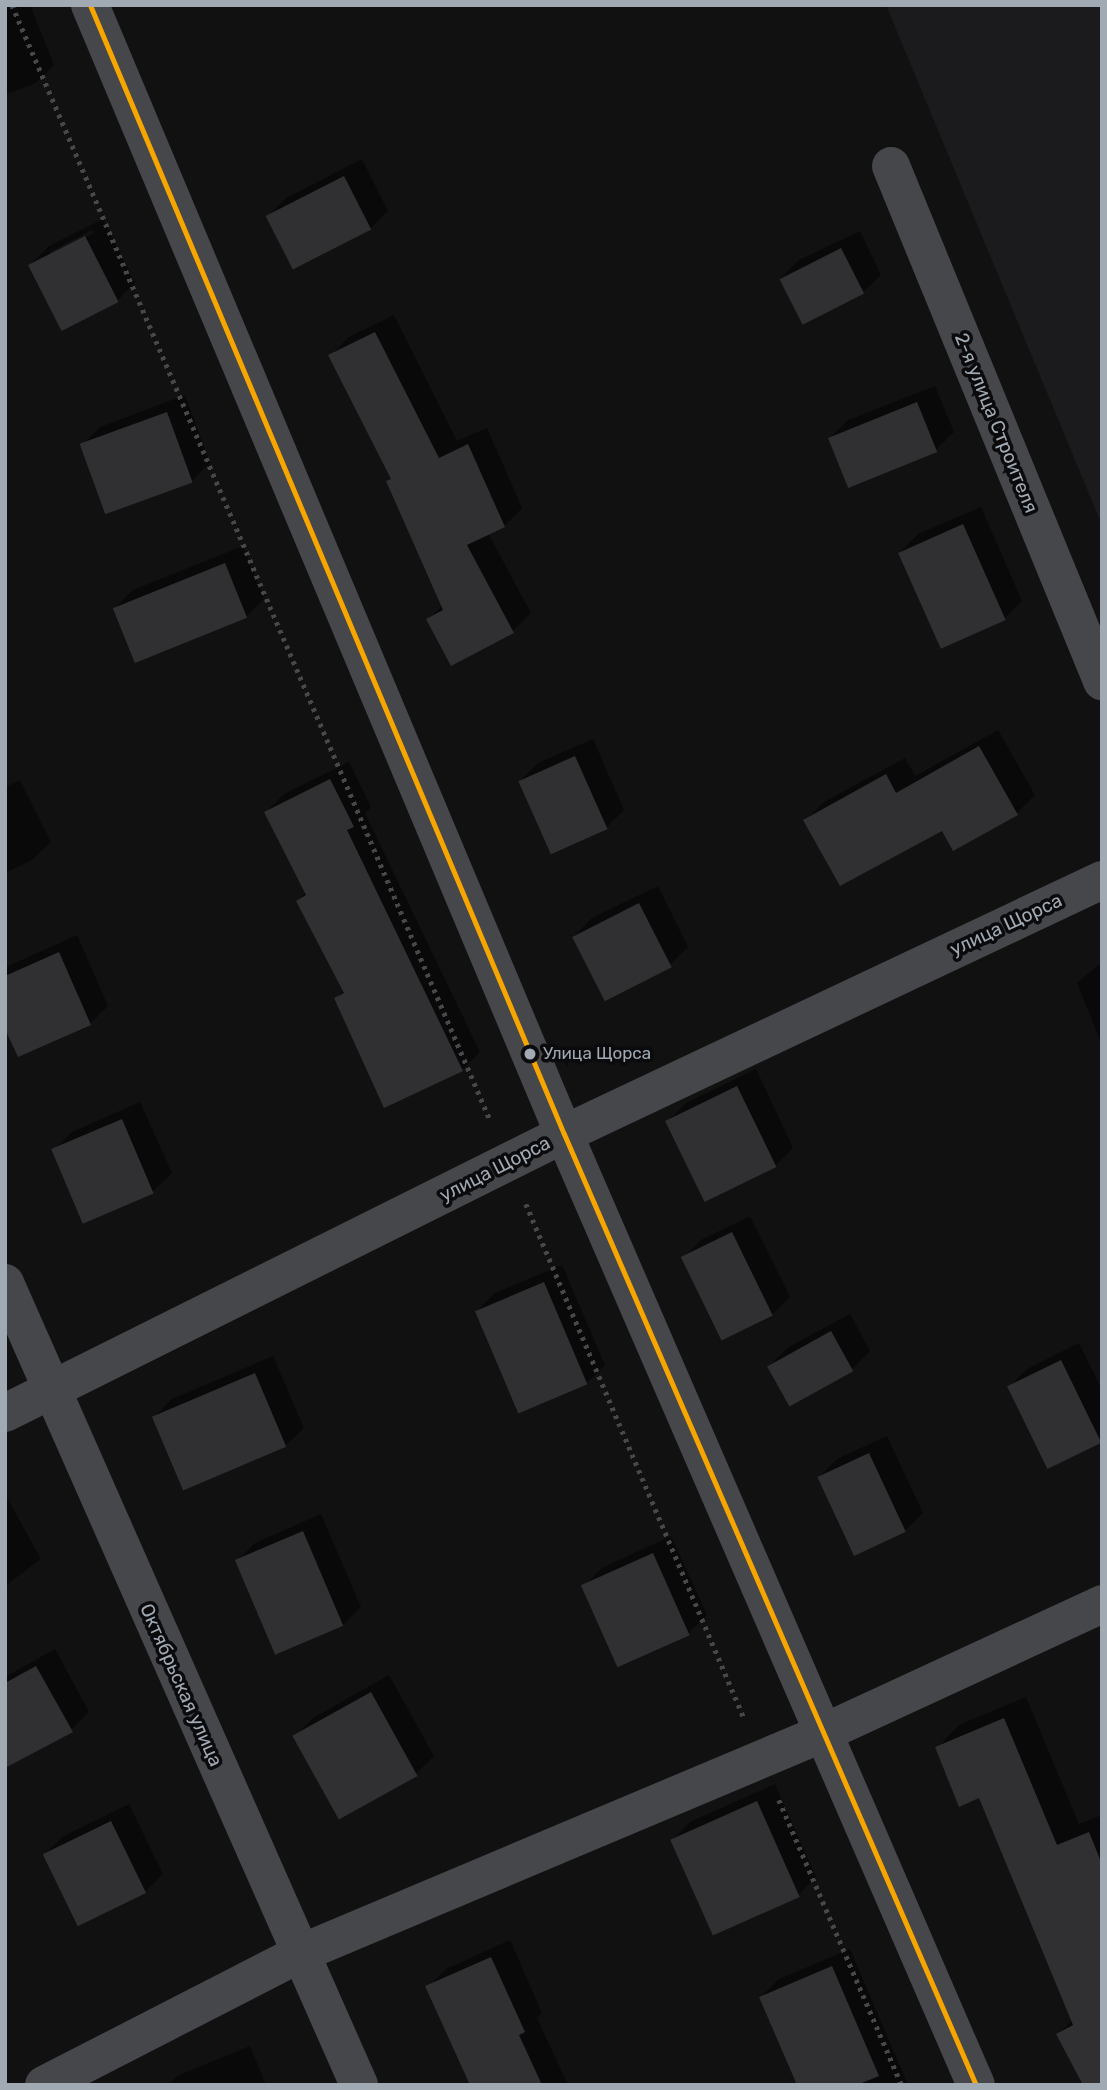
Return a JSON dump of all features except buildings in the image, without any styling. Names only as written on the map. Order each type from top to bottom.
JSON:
[{"type":"street","points":[[90,5],[564,1134],[821,1734],[976,2085]]},
{"type":"street","name":"2-я улица Строителя","points":[[891,166],[1102,681]]},
{"type":"street","name":"улица Щорса","points":[[5,1413],[564,1134],[1102,880]]},
{"type":"street","name":"Октябрьская улица","points":[[5,1283],[359,2085]]},
{"type":"street","points":[[44,2085],[299,1954],[821,1734],[1102,1604]]},
{"type":"path","points":[[12,5],[902,2085]]},
{"type":"shaded area","points":[[886,5],[1102,5],[1102,525]]},
{"type":"transit line","points":[[90,5],[564,1134],[976,2085]]},
{"type":"place","name":"Улица Щорса","points":[[530,1054]]}]
